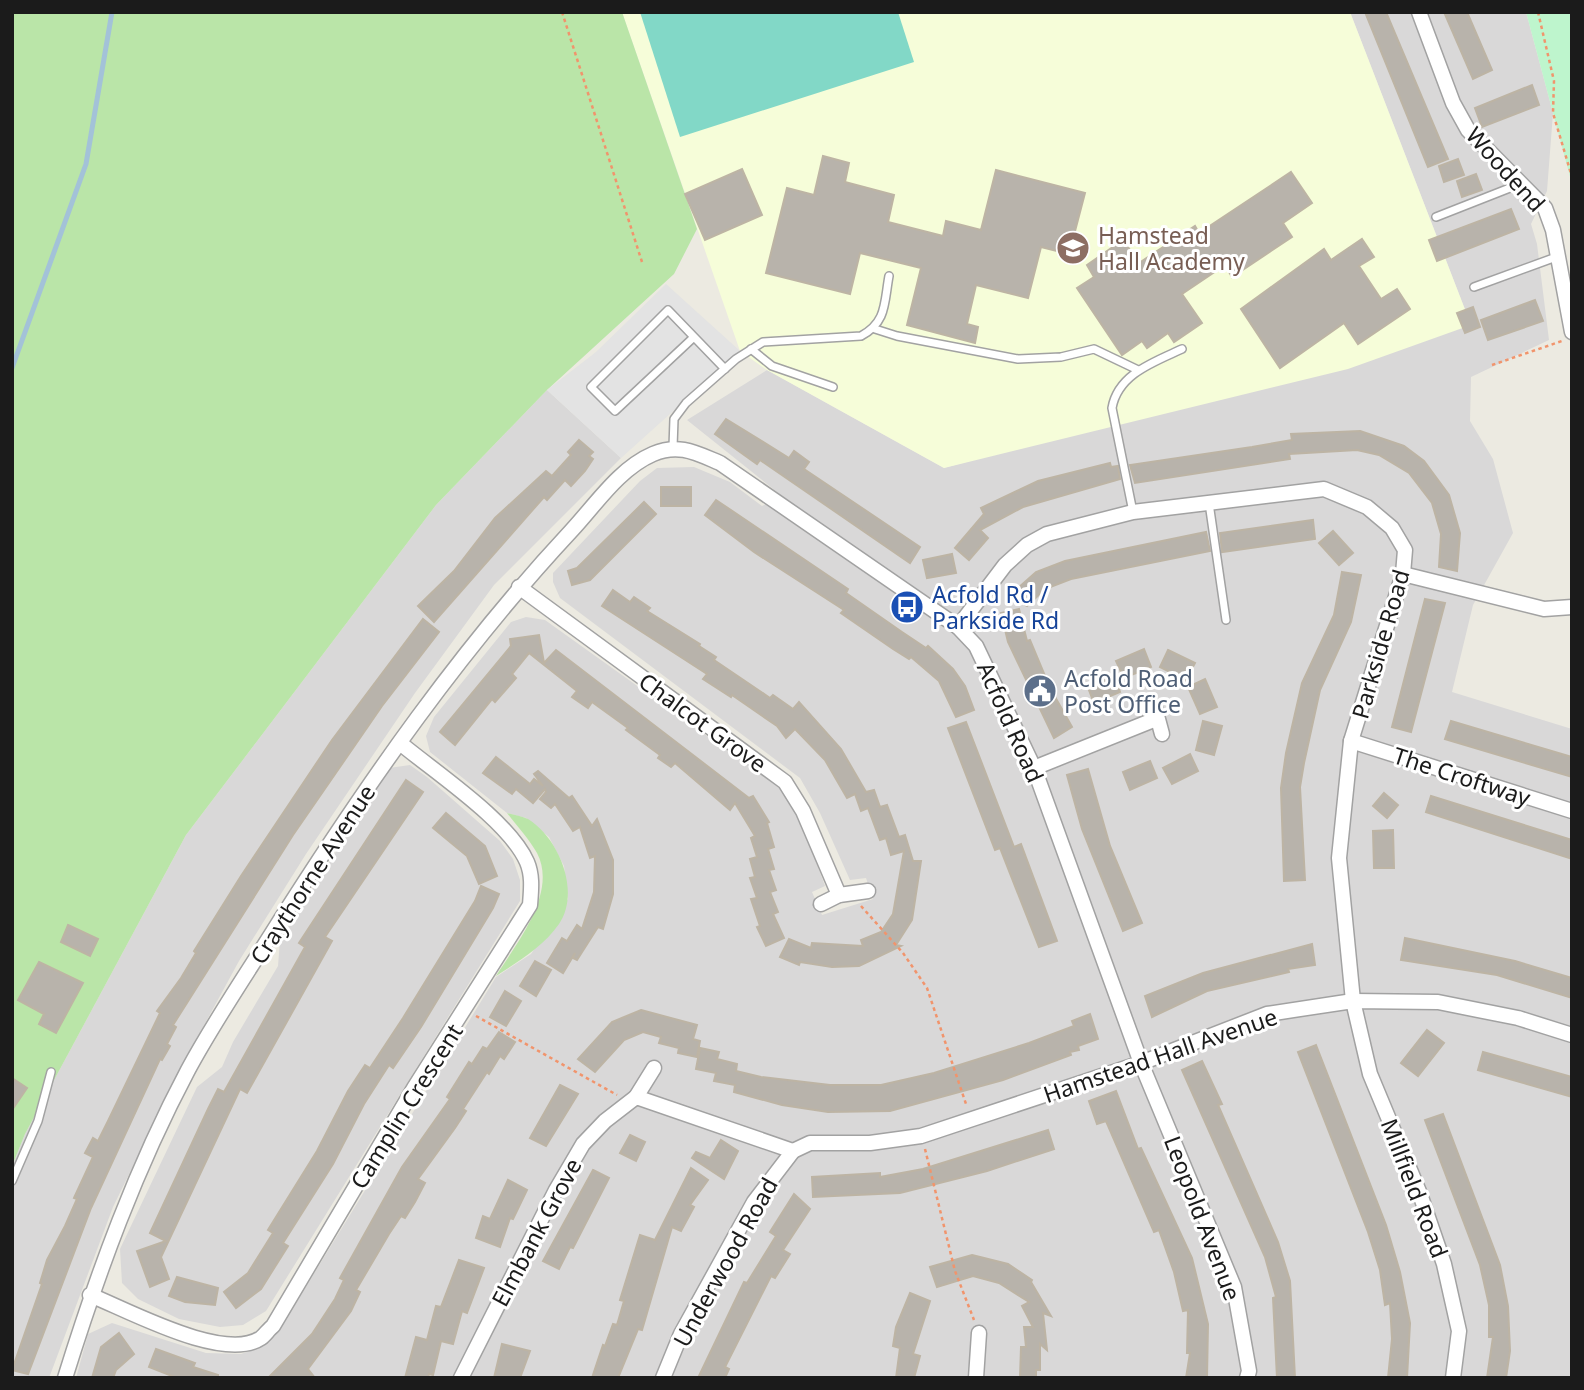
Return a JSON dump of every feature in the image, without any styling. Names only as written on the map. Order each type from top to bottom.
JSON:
[{"type":"street","name":"Woodend","points":[[1419,12],[1453,103],[1468,130],[1545,208],[1559,256],[1572,335]]},
{"type":"street","name":"Craythorne Avenue","points":[[65,1378],[90,1295],[134,1186],[189,1070],[328,845],[465,652],[519,587],[631,467],[673,447]]},
{"type":"street","name":"Acfold Road","points":[[673,447],[690,450],[720,463],[958,627],[976,646],[1034,768],[1141,1063]]},
{"type":"street","name":"Parkside Road","points":[[958,627],[1006,565],[1027,545],[1047,534],[1133,512],[1324,489],[1367,507],[1392,528],[1405,550],[1403,574],[1351,741],[1339,858],[1353,1001]]},
{"type":"street","points":[[1403,574],[1544,609],[1572,607]]},
{"type":"street","name":"Chalcot Grove","points":[[519,587],[785,782],[803,811],[844,894]]},
{"type":"street","points":[[1034,768],[1156,713],[1162,734]]},
{"type":"street","name":"The Croftway","points":[[1351,741],[1572,811]]},
{"type":"street","name":"Camplin Crescent","points":[[90,1295],[212,1343],[240,1344],[261,1338],[272,1325],[414,1088],[466,1010],[530,905],[532,881],[528,864],[517,845],[484,812],[400,743]]},
{"type":"street","points":[[821,904],[844,894],[868,891]]},
{"type":"street","name":"Hamstead Hall Avenue","points":[[793,1151],[810,1143],[870,1143],[922,1136],[1141,1063],[1267,1014],[1353,1001],[1438,1002],[1518,1018],[1572,1035]]},
{"type":"street","name":"Millfield Road","points":[[1353,1001],[1370,1074],[1420,1194],[1444,1264],[1459,1331],[1453,1378]]},
{"type":"street","name":"Leopold Avenue","points":[[1141,1063],[1234,1287],[1249,1371],[1247,1378]]},
{"type":"street","name":"Elmbank Grove","points":[[461,1378],[556,1190],[583,1144],[605,1121],[634,1100],[654,1068]]},
{"type":"street","points":[[634,1100],[793,1151]]},
{"type":"street","name":"Underwood Road","points":[[663,1378],[681,1334],[754,1202],[793,1151]]},
{"type":"street","points":[[976,1378],[979,1333]]},
{"type":"lane","points":[[1436,217],[1521,184]]},
{"type":"lane","points":[[1474,287],[1559,256]]},
{"type":"lane","points":[[673,447],[674,419],[686,403],[751,349],[763,342],[861,336],[875,328],[881,319],[889,276]]},
{"type":"lane","points":[[694,337],[615,411],[591,387],[668,310],[725,369]]},
{"type":"lane","points":[[875,328],[897,336],[1018,359],[1060,357],[1094,349],[1138,370]]},
{"type":"lane","points":[[751,349],[772,366],[833,387]]},
{"type":"lane","points":[[1133,512],[1112,408],[1115,394],[1138,370],[1182,349]]},
{"type":"lane","points":[[1209,503],[1226,620]]},
{"type":"lane","points":[[12,1181],[38,1121],[51,1072]]},
{"type":"path","points":[[562,12],[642,262]]},
{"type":"path","points":[[1538,12],[1554,81],[1553,113],[1572,177]]},
{"type":"path","points":[[1492,365],[1572,335]]},
{"type":"path","points":[[844,894],[903,953],[927,988],[972,1120]]},
{"type":"path","points":[[466,1010],[634,1100]]},
{"type":"path","points":[[922,1136],[955,1271],[979,1333]]},
{"type":"shaded area","name":"Hamstead Hall Academy","points":[[622,12],[1350,12],[1471,325],[1348,369],[944,468],[767,370],[740,351]]},
{"type":"shaded area","points":[[640,12],[898,12],[914,62],[680,137]]},
{"type":"shaded area","points":[[1350,12],[1526,12],[1553,113],[1547,191],[1531,224],[1537,244],[1549,340],[1471,377],[1470,421],[1493,459],[1513,533],[1473,605],[1452,692],[1572,729],[1572,1378],[76,1378],[88,1334],[112,1323],[206,1353],[241,1354],[255,1349],[283,1324],[496,977],[531,954],[568,899],[564,866],[549,837],[526,818],[507,813],[430,752],[426,736],[434,717],[511,622],[526,617],[545,620],[780,788],[800,818],[825,886],[812,892],[822,915],[873,899],[866,878],[850,880],[820,813],[800,778],[560,598],[553,582],[553,573],[640,481],[657,468],[694,467],[730,482],[762,506],[782,496],[687,420],[767,370],[944,468],[1471,325]]},
{"type":"shaded area","points":[[1526,12],[1572,12],[1572,184]]},
{"type":"shaded area","points":[[666,284],[740,351],[621,458],[547,390],[596,352]]},
{"type":"shaded area","points":[[547,390],[621,458],[494,585],[415,693],[306,854],[239,961],[183,1064],[113,1207],[49,1378],[12,1378],[12,1166],[25,1134],[186,835],[436,505]]},
{"type":"shaded area","points":[[410,765],[500,841],[513,859],[520,880],[520,901],[266,1311],[243,1325],[220,1327],[179,1319],[138,1299],[122,1283],[120,1249],[197,1087],[222,1067],[233,1042],[278,966],[280,940],[389,768]]},
{"type":"green space","points":[[12,12],[622,12],[697,229],[674,274],[547,390],[436,505],[186,835],[25,1134],[12,1166]]},
{"type":"green space","points":[[507,813],[528,819],[549,839],[563,867],[568,897],[559,924],[546,940],[496,976],[532,918],[542,885],[542,868],[537,853]]},
{"type":"building","points":[[1365,12],[1386,12],[1448,159],[1428,167]]},
{"type":"building","points":[[1444,12],[1467,12],[1492,70],[1473,79]]},
{"type":"building","points":[[1532,85],[1539,105],[1482,127],[1475,108]]},
{"type":"building","points":[[823,156],[849,163],[845,182],[894,195],[888,222],[943,236],[946,221],[981,230],[996,170],[1085,193],[1069,254],[1041,247],[1028,298],[976,285],[967,324],[978,327],[975,343],[907,325],[921,268],[860,253],[850,294],[766,273],[787,188],[814,195]]},
{"type":"building","points":[[1458,159],[1464,175],[1444,182],[1439,166]]},
{"type":"building","points":[[742,169],[762,215],[705,240],[685,194]]},
{"type":"building","points":[[1291,172],[1312,203],[1283,223],[1292,237],[1232,277],[1225,265],[1182,294],[1202,323],[1174,342],[1168,333],[1147,348],[1142,341],[1122,355],[1077,288],[1094,277],[1087,265],[1123,240],[1139,263],[1195,226],[1199,233]]},
{"type":"building","points":[[1476,174],[1482,190],[1462,197],[1457,181]]},
{"type":"building","points":[[1511,209],[1519,229],[1437,261],[1429,240]]},
{"type":"building","points":[[1362,239],[1374,257],[1359,266],[1381,299],[1397,289],[1410,309],[1358,344],[1344,323],[1280,368],[1241,309],[1324,249],[1331,260]]},
{"type":"building","points":[[1535,300],[1543,321],[1488,340],[1481,320]]},
{"type":"building","points":[[1473,307],[1480,327],[1465,333],[1457,313]]},
{"type":"building","points":[[726,419],[789,458],[794,451],[809,462],[804,469],[920,547],[910,563],[760,460],[757,464],[715,434]]},
{"type":"building","points":[[1360,431],[1404,446],[1424,461],[1449,495],[1460,533],[1457,571],[1439,567],[1441,534],[1432,503],[1409,473],[1379,455],[1357,450],[1289,454],[1290,459],[1135,483],[1130,465],[1292,440],[1291,434]]},
{"type":"building","points":[[579,440],[593,452],[589,456],[593,459],[585,471],[571,486],[565,480],[547,500],[544,497],[434,622],[418,606],[454,571],[495,518],[546,471],[552,476],[571,455],[568,452]]},
{"type":"building","points":[[1110,463],[1111,467],[1118,466],[1120,479],[1023,507],[980,530],[988,538],[969,560],[955,548],[984,514],[981,508],[1038,481]]},
{"type":"building","points":[[661,487],[691,487],[691,506],[661,506]]},
{"type":"building","points":[[716,500],[848,589],[846,593],[902,632],[926,648],[928,646],[953,669],[965,686],[974,710],[956,717],[939,681],[911,657],[909,659],[893,649],[841,613],[844,610],[754,552],[705,515]]},
{"type":"building","points":[[644,502],[656,514],[590,580],[572,585],[568,571],[577,568]]},
{"type":"building","points":[[1313,520],[1315,539],[1222,552],[1220,533]]},
{"type":"building","points":[[1333,531],[1353,553],[1339,565],[1319,543]]},
{"type":"building","points":[[1206,532],[1210,551],[1071,579],[1045,589],[1027,606],[1009,596],[1036,572],[1065,561]]},
{"type":"building","points":[[952,554],[956,573],[927,578],[923,560]]},
{"type":"building","points":[[1342,572],[1361,575],[1351,622],[1320,690],[1304,763],[1300,787],[1305,880],[1284,881],[1281,788],[1286,753],[1302,683],[1334,615]]},
{"type":"building","points":[[613,590],[630,602],[634,597],[650,608],[647,611],[700,644],[699,646],[716,657],[714,660],[770,698],[773,695],[793,709],[799,702],[841,749],[866,792],[874,790],[880,807],[887,805],[899,837],[905,835],[913,861],[921,861],[912,920],[896,945],[901,946],[859,966],[832,967],[800,962],[799,965],[780,957],[789,939],[811,948],[812,943],[863,946],[861,940],[881,932],[893,914],[904,851],[891,855],[886,838],[880,840],[868,808],[861,811],[855,794],[847,798],[825,760],[795,729],[786,738],[777,726],[703,679],[707,674],[602,606]]},
{"type":"building","points":[[1425,599],[1445,603],[1411,732],[1392,727]]},
{"type":"building","points":[[1019,609],[1027,641],[1030,640],[1050,688],[1072,727],[1054,738],[1008,642],[1001,613]]},
{"type":"building","points":[[423,619],[439,632],[382,706],[293,835],[173,1025],[176,1027],[167,1044],[170,1046],[162,1060],[160,1059],[91,1208],[28,1374],[12,1370],[42,1284],[40,1283],[47,1260],[65,1226],[77,1199],[74,1198],[93,1157],[85,1153],[93,1138],[98,1141],[160,1013],[157,1011],[181,978],[196,953],[194,951],[241,876],[332,740]]},
{"type":"building","points":[[539,635],[544,663],[556,650],[749,798],[753,796],[769,822],[767,823],[774,847],[768,849],[774,869],[769,870],[776,890],[770,892],[778,912],[773,914],[784,938],[766,946],[757,927],[760,926],[751,899],[757,898],[750,878],[755,877],[750,859],[757,857],[751,838],[755,836],[735,803],[730,810],[675,763],[671,767],[658,758],[660,755],[592,702],[588,708],[572,697],[577,691],[529,653],[512,674],[516,678],[495,702],[492,699],[455,745],[440,732],[511,646],[510,639]]},
{"type":"building","points":[[1144,649],[1151,667],[1124,678],[1116,661]]},
{"type":"building","points":[[1168,650],[1195,663],[1186,680],[1160,667]]},
{"type":"building","points":[[1114,674],[1120,692],[1094,703],[1087,685]]},
{"type":"building","points":[[1205,679],[1217,707],[1200,714],[1188,687]]},
{"type":"building","points":[[1203,721],[1222,726],[1214,755],[1196,750]]},
{"type":"building","points":[[1451,721],[1572,757],[1572,777],[1445,739]]},
{"type":"building","points":[[966,722],[1014,847],[1021,844],[1057,941],[1039,947],[1000,848],[995,850],[948,728]]},
{"type":"building","points":[[1190,754],[1198,771],[1172,784],[1163,768]]},
{"type":"building","points":[[496,757],[530,784],[534,779],[543,786],[534,774],[538,771],[569,798],[572,796],[592,826],[597,819],[613,860],[613,894],[603,929],[598,927],[577,960],[573,958],[575,953],[563,973],[547,963],[562,938],[567,941],[577,925],[582,929],[594,892],[595,856],[590,858],[580,827],[573,831],[555,804],[551,808],[540,799],[546,792],[545,789],[533,803],[516,789],[512,794],[483,773]]},
{"type":"building","points":[[1150,761],[1157,778],[1130,790],[1123,772]]},
{"type":"building","points":[[1088,769],[1110,846],[1142,923],[1123,931],[1082,829],[1067,775]]},
{"type":"building","points":[[406,780],[423,792],[325,937],[332,941],[247,1093],[240,1089],[161,1257],[169,1279],[150,1287],[137,1251],[166,1241],[150,1233],[218,1089],[224,1092],[305,947],[299,943]]},
{"type":"building","points":[[1384,793],[1398,805],[1387,818],[1373,806]]},
{"type":"building","points":[[1431,796],[1572,840],[1572,859],[1426,812]]},
{"type":"building","points":[[446,813],[485,846],[497,876],[479,884],[467,856],[433,828]]},
{"type":"building","points":[[1393,830],[1394,868],[1374,868],[1373,831]]},
{"type":"building","points":[[481,886],[499,894],[493,908],[421,1027],[393,1068],[389,1065],[364,1104],[333,1164],[283,1243],[288,1246],[261,1289],[236,1308],[224,1292],[248,1273],[273,1233],[268,1230],[317,1151],[348,1091],[365,1065],[370,1068],[403,1018],[475,901]]},
{"type":"building","points":[[68,925],[98,939],[90,956],[61,942]]},
{"type":"building","points":[[1405,938],[1515,961],[1572,978],[1572,998],[1497,975],[1401,960]]},
{"type":"building","points":[[1312,944],[1315,965],[1288,969],[1289,972],[1207,991],[1152,1017],[1145,996],[1203,973]]},
{"type":"building","points":[[535,961],[551,970],[536,996],[520,986]]},
{"type":"building","points":[[39,962],[83,983],[56,1033],[39,1024],[44,1014],[18,1000]]},
{"type":"building","points":[[505,991],[521,1001],[506,1026],[490,1017]]},
{"type":"building","points":[[641,1010],[697,1025],[693,1039],[700,1041],[697,1057],[678,1053],[679,1048],[659,1043],[661,1037],[643,1032],[624,1040],[595,1072],[578,1059],[612,1022]]},
{"type":"building","points":[[1090,1014],[1098,1039],[1078,1046],[1079,1050],[1070,1052],[1071,1055],[1003,1080],[890,1111],[828,1112],[782,1105],[734,1092],[735,1085],[714,1081],[716,1073],[696,1069],[700,1048],[719,1052],[717,1059],[737,1064],[736,1071],[761,1077],[830,1085],[881,1085],[934,1073],[1029,1043],[1074,1026],[1072,1021]]},
{"type":"building","points":[[1427,1030],[1444,1043],[1418,1076],[1401,1063]]},
{"type":"building","points":[[499,1032],[515,1042],[504,1059],[500,1056],[489,1074],[487,1072],[463,1109],[466,1111],[418,1179],[425,1183],[415,1202],[405,1218],[401,1216],[356,1290],[360,1292],[351,1311],[308,1369],[315,1378],[268,1378],[312,1334],[335,1299],[344,1280],[340,1278],[402,1167],[450,1099],[447,1097],[469,1062],[472,1064],[483,1047],[487,1049]]},
{"type":"building","points":[[1316,1045],[1386,1225],[1400,1272],[1410,1323],[1407,1378],[1388,1378],[1392,1339],[1390,1303],[1385,1305],[1380,1270],[1368,1232],[1298,1052]]},
{"type":"building","points":[[1483,1052],[1572,1077],[1572,1097],[1478,1070]]},
{"type":"building","points":[[1202,1061],[1222,1104],[1218,1105],[1278,1242],[1290,1281],[1295,1378],[1277,1378],[1273,1298],[1276,1297],[1265,1257],[1182,1070]]},
{"type":"building","points":[[12,1078],[27,1088],[12,1110]]},
{"type":"building","points":[[560,1085],[578,1094],[546,1146],[530,1138]]},
{"type":"building","points":[[1116,1091],[1138,1149],[1141,1148],[1192,1258],[1208,1324],[1207,1378],[1186,1378],[1190,1353],[1187,1353],[1188,1310],[1183,1311],[1174,1272],[1159,1230],[1154,1232],[1106,1121],[1097,1124],[1089,1101]]},
{"type":"building","points":[[1443,1114],[1500,1265],[1508,1306],[1510,1351],[1506,1378],[1487,1378],[1493,1337],[1489,1337],[1489,1305],[1480,1265],[1425,1120]]},
{"type":"building","points":[[1048,1130],[1054,1149],[987,1171],[900,1193],[813,1197],[812,1177],[880,1173],[880,1177],[923,1169]]},
{"type":"building","points":[[630,1135],[645,1142],[636,1161],[620,1153]]},
{"type":"building","points":[[721,1140],[738,1151],[724,1179],[692,1158],[696,1152],[710,1158]]},
{"type":"building","points":[[691,1168],[708,1180],[690,1205],[694,1207],[681,1231],[672,1227],[642,1330],[638,1329],[618,1378],[592,1378],[603,1345],[605,1346],[613,1324],[617,1325],[624,1301],[620,1300],[640,1235],[655,1240]]},
{"type":"building","points":[[593,1170],[609,1178],[573,1248],[570,1247],[559,1269],[543,1261]]},
{"type":"building","points":[[508,1180],[527,1190],[513,1219],[510,1218],[500,1247],[476,1238],[483,1216],[490,1219]]},
{"type":"building","points":[[794,1194],[810,1209],[783,1250],[790,1254],[775,1278],[771,1276],[725,1367],[729,1369],[725,1378],[698,1378],[744,1282],[747,1283],[776,1236],[770,1232]]},
{"type":"building","points":[[972,1255],[1008,1264],[1032,1280],[1051,1316],[1043,1313],[1047,1350],[1040,1344],[1040,1370],[1036,1370],[1036,1378],[1020,1378],[1021,1347],[1026,1347],[1024,1327],[1033,1327],[1022,1306],[1029,1302],[999,1283],[973,1276],[937,1287],[930,1267]]},
{"type":"building","points":[[459,1260],[484,1268],[467,1313],[462,1311],[453,1344],[441,1341],[433,1375],[429,1374],[428,1378],[405,1378],[416,1337],[427,1340],[436,1306],[441,1307]]},
{"type":"building","points":[[177,1277],[218,1288],[215,1305],[185,1302],[169,1296]]},
{"type":"building","points":[[910,1293],[930,1301],[913,1354],[920,1356],[914,1378],[896,1378],[900,1348],[893,1346],[896,1327]]},
{"type":"building","points":[[119,1333],[134,1354],[116,1370],[113,1378],[92,1378],[101,1347]]},
{"type":"building","points":[[502,1344],[530,1351],[520,1378],[494,1378]]},
{"type":"building","points":[[156,1349],[195,1363],[193,1367],[218,1375],[218,1378],[177,1378],[149,1367]]},
{"type":"waterway","points":[[12,368],[86,164],[112,12]]},
{"type":"place","name":"Hamstead Hall Academy","points":[[1073,248]]},
{"type":"place","name":"Acfold Rd / Parkside Rd","points":[[907,607]]},
{"type":"place","name":"Acfold Road Post Office","points":[[1040,691]]}]
